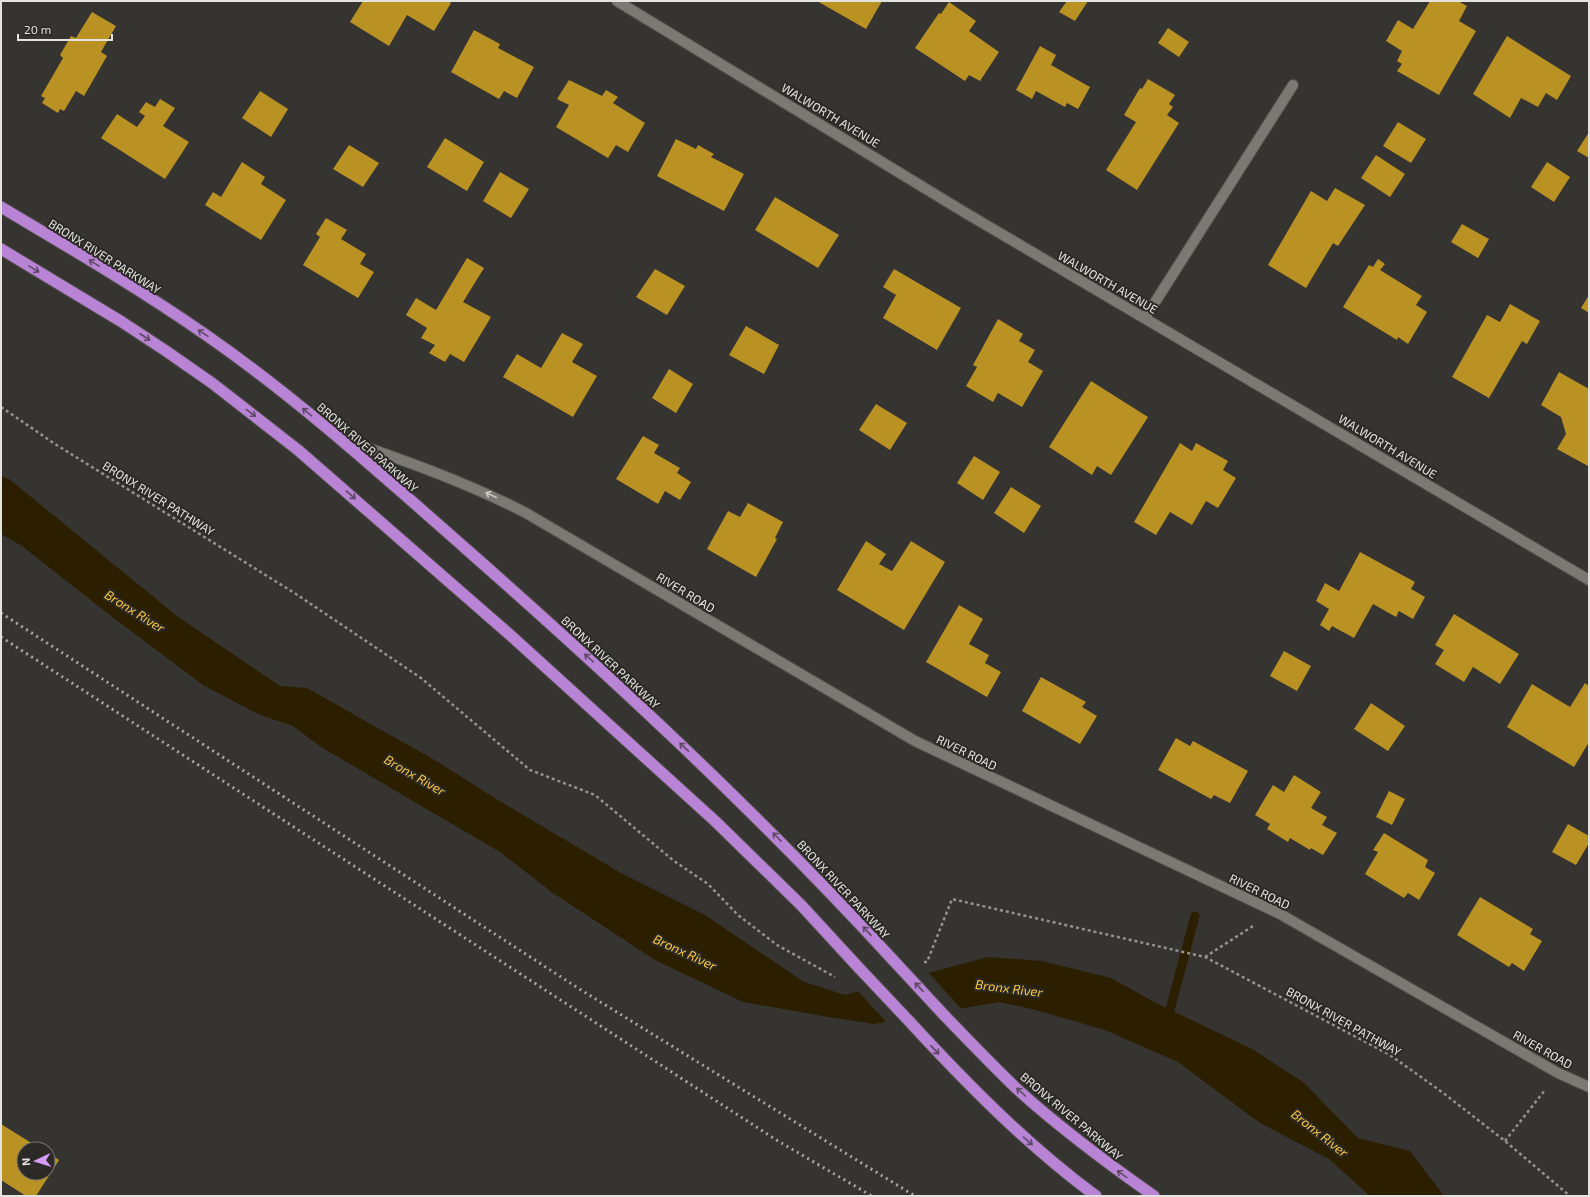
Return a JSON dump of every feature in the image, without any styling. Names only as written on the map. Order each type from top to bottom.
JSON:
[{"type":"highway","name":"BRONX RIVER PARKWAY","points":[[1,207],[89,260],[205,334],[270,383],[337,437],[506,584],[626,693],[750,810],[830,892],[944,1015],[1001,1072],[1046,1114],[1111,1166],[1154,1196]]},
{"type":"highway","points":[[1,249],[122,322],[212,383],[268,426],[346,491],[509,634],[715,822],[801,905],[983,1099],[1024,1137],[1096,1196]]},
{"type":"street","name":"WALWORTH AVENUE","points":[[617,1],[964,212],[1589,580]]},
{"type":"street","points":[[1145,318],[1293,85]]},
{"type":"street","name":"RIVER ROAD","points":[[337,437],[447,477],[488,494],[526,513],[915,741],[1280,914],[1558,1073],[1589,1087]]},
{"type":"path","name":"BRONX RIVER PATHWAY","points":[[1,407],[55,444],[309,603]]},
{"type":"path","points":[[1205,957],[1251,927],[1280,914]]},
{"type":"path","name":"BRONX RIVER PATHWAY","points":[[1169,949],[1205,957],[1390,1055],[1442,1092],[1570,1196]]},
{"type":"path","points":[[1505,1142],[1558,1073]]},
{"type":"water","name":"Bronx River","points":[[1,476],[9,479],[177,616],[280,686],[307,688],[438,762],[496,799],[621,873],[705,915],[804,982],[845,995],[988,957],[1042,961],[1111,978],[1156,1003],[1252,1049],[1303,1082],[1358,1138],[1410,1151],[1444,1196],[1370,1196],[1329,1159],[1260,1123],[1178,1062],[1105,1030],[1032,1009],[999,1002],[874,1024],[743,1002],[655,960],[553,893],[500,852],[321,747],[293,726],[260,715],[203,685],[111,616],[22,546],[1,534]]},
{"type":"pier","points":[[927,971],[962,1010],[887,1023],[857,990]]},
{"type":"building","points":[[363,1],[448,1],[451,3],[434,31],[407,15],[389,46],[350,22]]},
{"type":"building","points":[[817,1],[882,1],[866,29]]},
{"type":"building","points":[[1067,1],[1088,1],[1075,21],[1059,12]]},
{"type":"building","points":[[1430,1],[1458,1],[1467,6],[1459,21],[1476,31],[1439,95],[1397,71],[1402,64],[1397,61],[1402,51],[1386,41],[1398,20],[1413,29]]},
{"type":"building","points":[[949,2],[976,21],[969,31],[999,52],[980,81],[969,75],[965,81],[915,48],[939,13],[941,14]]},
{"type":"building","points":[[92,12],[116,26],[101,52],[107,56],[84,96],[76,91],[64,111],[60,109],[58,113],[42,103],[45,98],[41,96],[63,58],[60,55],[71,36],[76,38]]},
{"type":"building","points":[[1168,28],[1189,42],[1179,57],[1158,43]]},
{"type":"building","points":[[474,30],[500,44],[498,48],[534,67],[517,98],[504,91],[499,99],[451,72]]},
{"type":"building","points":[[1507,36],[1571,76],[1557,100],[1546,93],[1538,107],[1521,98],[1510,118],[1473,94]]},
{"type":"building","points":[[1040,46],[1056,55],[1051,65],[1090,87],[1078,109],[1067,103],[1065,107],[1036,91],[1032,99],[1016,90]]},
{"type":"building","points":[[1148,79],[1175,95],[1169,104],[1173,107],[1167,115],[1179,123],[1137,190],[1106,170],[1136,122],[1124,115],[1140,88],[1142,89]]},
{"type":"building","points":[[569,80],[602,96],[606,90],[618,97],[613,103],[645,123],[628,152],[616,145],[608,158],[556,127],[569,105],[557,99]]},
{"type":"building","points":[[260,91],[288,109],[271,137],[242,118]]},
{"type":"building","points":[[160,99],[175,108],[163,126],[189,142],[165,179],[101,138],[117,114],[137,127],[145,116],[139,112],[146,102],[155,107]]},
{"type":"building","points":[[1398,122],[1426,139],[1411,163],[1383,146]]},
{"type":"building","points":[[1589,132],[1589,158],[1577,151]]},
{"type":"building","points":[[445,138],[484,162],[467,191],[427,167]]},
{"type":"building","points":[[676,139],[696,149],[698,145],[714,154],[711,157],[744,174],[724,211],[657,176]]},
{"type":"building","points":[[349,145],[379,163],[363,187],[333,169]]},
{"type":"building","points":[[1376,155],[1405,174],[1390,197],[1361,178]]},
{"type":"building","points":[[242,162],[265,177],[261,184],[286,200],[261,240],[205,205],[213,192],[221,197]]},
{"type":"building","points":[[1547,162],[1570,177],[1554,202],[1531,187]]},
{"type":"building","points":[[500,172],[529,189],[511,218],[483,201]]},
{"type":"building","points":[[1335,188],[1365,205],[1338,246],[1333,243],[1306,288],[1268,265],[1311,191],[1327,201]]},
{"type":"building","points":[[775,197],[839,235],[818,268],[755,230]]},
{"type":"building","points":[[326,218],[347,230],[341,239],[366,254],[360,264],[374,272],[358,298],[303,265],[320,237],[316,234]]},
{"type":"building","points":[[1462,224],[1489,239],[1478,258],[1451,242]]},
{"type":"building","points":[[467,258],[484,268],[463,302],[491,317],[464,362],[450,354],[445,362],[429,353],[435,345],[421,338],[427,328],[406,315],[416,298],[436,310]]},
{"type":"building","points":[[1378,259],[1385,264],[1380,270],[1422,296],[1416,305],[1427,312],[1408,344],[1398,337],[1397,340],[1343,307],[1369,265],[1373,267]]},
{"type":"building","points":[[655,269],[685,286],[667,315],[636,297]]},
{"type":"building","points":[[894,269],[961,308],[937,350],[883,318],[896,295],[883,287]]},
{"type":"building","points":[[1589,295],[1589,313],[1581,308]]},
{"type":"building","points":[[1510,304],[1540,321],[1527,344],[1522,341],[1489,398],[1452,377],[1487,315],[1500,322]]},
{"type":"building","points":[[998,319],[1023,334],[1019,341],[1035,350],[1028,362],[1043,371],[1022,407],[998,393],[993,402],[966,386],[977,367],[973,365]]},
{"type":"building","points":[[746,326],[779,345],[764,374],[729,355]]},
{"type":"building","points":[[562,333],[583,344],[572,362],[597,376],[573,417],[503,377],[517,354],[541,368]]},
{"type":"building","points":[[669,369],[693,384],[676,413],[652,398]]},
{"type":"building","points":[[1559,372],[1589,389],[1588,466],[1557,449],[1566,434],[1561,417],[1541,405]]},
{"type":"building","points":[[1091,381],[1148,417],[1111,475],[1097,466],[1092,475],[1049,447]]},
{"type":"building","points":[[876,404],[907,423],[890,450],[859,430]]},
{"type":"building","points":[[643,436],[659,445],[654,453],[680,468],[677,473],[691,482],[680,500],[665,491],[658,504],[616,479]]},
{"type":"building","points":[[1180,443],[1192,451],[1196,443],[1228,461],[1223,470],[1236,478],[1218,508],[1206,501],[1192,525],[1170,512],[1156,535],[1134,522]]},
{"type":"building","points":[[974,456],[1000,472],[983,500],[957,483]]},
{"type":"building","points":[[1011,487],[1041,506],[1024,533],[994,513]]},
{"type":"building","points":[[748,503],[783,522],[775,538],[777,539],[756,577],[707,549],[728,511],[740,517]]},
{"type":"building","points":[[866,541],[886,554],[879,564],[892,571],[911,541],[945,562],[904,630],[837,590]]},
{"type":"building","points":[[1360,552],[1415,582],[1411,589],[1425,597],[1413,619],[1399,611],[1396,617],[1373,604],[1354,638],[1332,626],[1329,631],[1320,625],[1329,609],[1316,601],[1325,583],[1339,591]]},
{"type":"building","points":[[959,605],[983,619],[969,644],[989,655],[985,663],[1001,672],[987,697],[926,662]]},
{"type":"building","points":[[1454,614],[1519,654],[1500,684],[1473,667],[1464,682],[1435,664],[1444,650],[1435,645]]},
{"type":"building","points":[[1284,651],[1311,666],[1297,691],[1270,676]]},
{"type":"building","points":[[1041,677],[1086,702],[1082,707],[1097,716],[1080,744],[1022,711]]},
{"type":"building","points":[[1585,683],[1589,686],[1589,742],[1574,767],[1507,727],[1532,684],[1570,707]]},
{"type":"building","points":[[1371,703],[1405,726],[1388,751],[1354,729]]},
{"type":"building","points":[[1176,738],[1190,746],[1193,741],[1248,771],[1230,803],[1214,795],[1211,799],[1158,770]]},
{"type":"building","points":[[1294,775],[1321,792],[1311,808],[1327,817],[1322,825],[1337,833],[1323,855],[1311,848],[1310,850],[1290,838],[1288,842],[1267,829],[1270,824],[1255,815],[1273,785],[1284,792]]},
{"type":"building","points":[[1389,791],[1405,799],[1392,825],[1376,817]]},
{"type":"building","points":[[1568,824],[1589,836],[1589,843],[1576,865],[1552,852]]},
{"type":"building","points":[[1384,833],[1428,860],[1425,867],[1435,873],[1419,900],[1408,893],[1404,898],[1365,874],[1378,852],[1373,850]]},
{"type":"building","points":[[1480,897],[1533,929],[1530,934],[1542,941],[1524,971],[1512,963],[1509,967],[1457,935]]},
{"type":"building","points":[[1,1124],[28,1141],[16,1141],[16,1181],[46,1181],[36,1196],[26,1196],[1,1180]]},
{"type":"waterway","points":[[1167,1021],[1195,916]]},
{"type":"railway","points":[[1,613],[581,990],[915,1196]]},
{"type":"railway","points":[[1,637],[778,1141],[872,1196]]}]
